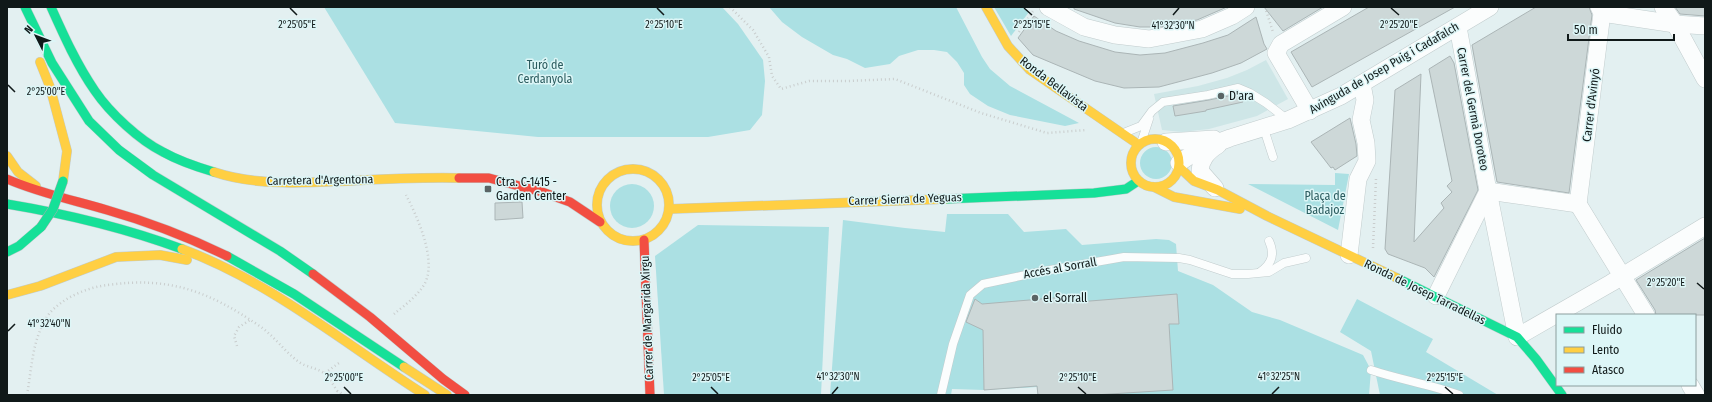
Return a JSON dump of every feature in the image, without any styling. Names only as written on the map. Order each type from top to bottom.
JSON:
[{"type":"main road","points":[[17,7],[30,40]]},
{"type":"main road","points":[[25,7],[52,63],[85,116],[119,150],[153,174],[280,251],[370,317],[465,395]]},
{"type":"main road","name":"Carretera d'Argentona","points":[[51,7],[72,53],[95,92],[122,123],[162,152],[194,166],[222,175],[266,182],[423,177],[489,178],[542,192],[570,202],[600,222]]},
{"type":"main road","name":"Ronda Bellavista","points":[[986,7],[1003,40],[1030,70],[1140,144]]},
{"type":"main road","points":[[7,252],[19,246],[41,227],[53,209],[63,181],[67,151],[50,87],[36,54]]},
{"type":"main road","points":[[1150,139],[1166,142],[1176,151],[1179,165],[1173,179],[1161,186],[1154,187],[1138,181],[1134,176],[1131,166],[1132,154],[1140,144],[1150,139]]},
{"type":"main road","points":[[7,156],[24,178],[54,196]]},
{"type":"main road","name":"Ronda de Josep Tarradellas","points":[[1179,165],[1194,181],[1218,190],[1267,216],[1436,296],[1517,337],[1536,359],[1562,395]]},
{"type":"main road","points":[[630,169],[649,173],[657,178],[667,192],[669,209],[664,225],[652,236],[644,240],[633,242],[623,240],[610,234],[600,222],[597,206],[600,190],[605,182],[621,171],[630,169]]},
{"type":"main road","points":[[7,180],[54,196],[90,205],[157,226],[197,241],[242,263],[334,320],[447,395]]},
{"type":"main road","name":"Carrer Sierra de Yeguas","points":[[669,209],[1102,192],[1126,189],[1138,181]]},
{"type":"main road","name":"Ronda de Josep Tarradellas","points":[[1154,187],[1174,197],[1267,216]]},
{"type":"main road","points":[[570,202],[585,198],[600,190]]},
{"type":"main road","points":[[7,204],[104,223],[146,235],[192,252],[240,275],[284,301],[425,395]]},
{"type":"main road","name":"Carrer de Margarida Xirgu","points":[[644,240],[650,395]]},
{"type":"main road","points":[[7,295],[40,286],[116,258],[160,255],[180,259],[199,264],[251,291],[389,376],[411,386]]},
{"type":"main road","points":[[415,375],[439,395]]},
{"type":"street","points":[[1048,7],[1084,27],[1115,35],[1149,39],[1202,29],[1232,16],[1246,7]]},
{"type":"street","points":[[1310,111],[1276,53],[1281,44],[1343,7]]},
{"type":"street","points":[[1663,7],[1675,24],[1705,78]]},
{"type":"street","name":"Avinguda de Josep Puig i Cadafalch","points":[[1179,165],[1198,150],[1230,138],[1264,129],[1310,111],[1362,84],[1488,8]]},
{"type":"street","points":[[1601,10],[1675,24],[1705,26]]},
{"type":"street","name":"Carrer d'Avinyó","points":[[1578,204],[1601,10]]},
{"type":"street","name":"Carrer del Germà Doroteo","points":[[1458,27],[1517,337]]},
{"type":"street","points":[[1349,255],[1358,179],[1367,161],[1366,143],[1361,120],[1365,100],[1362,84]]},
{"type":"street","name":"Avinguda de Josep Puig i Cadafalch","points":[[1166,142],[1230,138]]},
{"type":"street","name":"Ronda de Josep Tarradellas","points":[[1218,190],[1200,171],[1201,163],[1211,150],[1230,138]]},
{"type":"street","points":[[1436,296],[1488,191],[1578,204],[1645,314]]},
{"type":"street","points":[[1557,314],[1705,226]]},
{"type":"street","points":[[1517,337],[1556,314]]},
{"type":"street","points":[[1691,386],[1696,395]]},
{"type":"lane","points":[[1124,133],[1141,126],[1152,111],[1163,102],[1208,95],[1238,88],[1250,93],[1266,103],[1288,120]]},
{"type":"lane","points":[[1140,144],[1152,111]]},
{"type":"lane","points":[[1264,129],[1272,157]]},
{"type":"lane","points":[[1257,274],[1266,268],[1273,256],[1273,249],[1269,241]]},
{"type":"lane","name":"Accés al Sorrall","points":[[941,395],[952,344],[970,295],[983,284],[1044,271],[1124,257],[1179,258],[1190,260],[1232,274],[1257,274],[1269,272],[1292,261],[1306,258]]},
{"type":"lane","points":[[1371,370],[1393,377],[1435,386],[1459,395]]},
{"type":"path","points":[[730,7],[753,30],[769,56],[772,76],[780,89],[809,80],[847,81],[895,79],[981,113],[1048,133],[1086,130],[1092,127]]},
{"type":"path","points":[[1017,36],[1036,7]]},
{"type":"path","points":[[1266,7],[1273,30],[1281,44]]},
{"type":"path","points":[[389,318],[406,304],[420,289],[427,279],[429,265],[427,248],[419,222],[398,178]]},
{"type":"path","points":[[27,395],[35,344],[41,327],[50,313],[80,292],[100,286],[125,282],[156,282],[181,286],[226,306],[261,328],[299,362],[325,373],[340,395]]},
{"type":"path","points":[[237,346],[234,336],[240,327],[250,320]]},
{"type":"path","points":[[325,373],[340,363]]},
{"type":"path","points":[[336,391],[345,395]]},
{"type":"shaded area","name":"D'ara","points":[[1266,60],[1288,99],[1257,116],[1209,129],[1182,132],[1162,130],[1154,94],[1198,86],[1227,78]]},
{"type":"green space","name":"Turó de Cerdanyola","points":[[324,7],[722,7],[738,24],[763,60],[765,81],[762,115],[750,130],[708,137],[538,137],[395,123]]},
{"type":"green space","points":[[769,7],[956,7],[982,57],[990,69],[1010,86],[1079,123],[1065,126],[1010,115],[988,106],[970,94],[964,85],[964,73],[957,62],[947,52],[918,50],[899,56],[890,64],[865,68],[847,59],[833,55],[802,37],[782,22]]},
{"type":"green space","points":[[994,7],[1023,7],[1029,12],[1011,36]]},
{"type":"green space","points":[[1156,147],[1165,150],[1169,154],[1172,163],[1169,172],[1165,176],[1156,179],[1147,176],[1143,172],[1140,163],[1143,154],[1147,150]]},
{"type":"green space","name":"Plaça de Badajoz","points":[[1335,173],[1349,174],[1338,230],[1248,184],[1335,185]]},
{"type":"green space","points":[[632,184],[644,188],[650,194],[654,206],[650,218],[644,224],[632,228],[620,224],[614,218],[610,206],[614,194],[620,188]]},
{"type":"green space","name":"el Sorrall","points":[[947,214],[1008,214],[1024,232],[1066,229],[1082,245],[1156,239],[1169,240],[1176,244],[1178,271],[1213,285],[1252,312],[1280,320],[1363,355],[1371,370],[1369,395],[1038,395],[1037,387],[984,390],[952,389],[951,395],[830,395],[843,220],[945,232]]},
{"type":"green space","points":[[698,225],[829,227],[821,395],[664,395],[655,256]]},
{"type":"green space","points":[[1357,299],[1433,339],[1426,352],[1498,395],[1380,395],[1371,351],[1340,332]]},
{"type":"building","points":[[1074,7],[1227,7],[1197,20],[1161,27],[1140,27],[1115,23],[1074,9]]},
{"type":"building","points":[[1264,7],[1323,7],[1283,31]]},
{"type":"building","points":[[1369,7],[1455,7],[1312,87],[1291,52]]},
{"type":"building","points":[[1536,7],[1589,7],[1592,15],[1569,193],[1497,182],[1472,45]]},
{"type":"building","points":[[1675,7],[1705,7],[1705,16],[1680,14]]},
{"type":"building","points":[[1034,16],[1056,31],[1079,41],[1115,52],[1140,55],[1165,53],[1228,35],[1256,17],[1264,44],[1267,49],[1241,63],[1212,73],[1159,87],[1124,88],[1095,81],[1033,55],[1018,38]]},
{"type":"building","points":[[1450,56],[1454,63],[1478,190],[1434,277],[1425,268],[1388,254],[1385,249],[1395,90],[1421,74],[1414,242],[1444,208],[1441,203],[1452,192],[1447,186],[1452,181],[1429,69]]},
{"type":"building","points":[[1238,94],[1241,95],[1243,102],[1206,111],[1175,116],[1173,106]]},
{"type":"building","points":[[1350,118],[1357,156],[1335,170],[1333,167],[1331,168],[1311,142]]},
{"type":"building","points":[[522,202],[523,218],[495,220],[495,203]]},
{"type":"building","points":[[1705,238],[1705,315],[1656,314],[1655,310],[1636,280]]},
{"type":"building","name":"el Sorrall","points":[[1177,294],[1179,324],[1169,324],[1173,390],[1094,395],[1038,395],[1037,386],[984,390],[983,330],[966,322],[975,299],[982,304],[1065,297],[1065,303]]},
{"type":"traffic: fast","points":[[25,7],[52,63],[89,121],[119,150],[153,175],[280,251],[313,274]]},
{"type":"traffic: fast","points":[[51,7],[82,71],[101,99],[117,117],[154,147],[182,161],[214,172]]},
{"type":"traffic: fast","points":[[41,227],[53,209],[63,181]]},
{"type":"traffic: fast","points":[[946,199],[1094,193],[1126,189],[1138,181]]},
{"type":"traffic: fast","points":[[7,204],[96,222],[161,241],[182,249]]},
{"type":"traffic: fast","points":[[7,252],[19,246],[41,227]]},
{"type":"traffic: fast","points":[[227,256],[294,294],[404,367]]},
{"type":"traffic: fast","points":[[1397,278],[1517,337],[1536,359],[1562,395]]},
{"type":"traffic: slow","points":[[986,7],[1008,46],[1030,70],[1139,145]]},
{"type":"traffic: slow","points":[[40,62],[50,87],[67,151],[63,181]]},
{"type":"traffic: slow","points":[[1150,139],[1160,139],[1172,146],[1179,158],[1179,163],[1179,168],[1172,180],[1160,187],[1150,187],[1142,183],[1135,176],[1131,168],[1131,158],[1135,150],[1142,143],[1150,139]]},
{"type":"traffic: slow","points":[[7,156],[18,172],[36,186]]},
{"type":"traffic: slow","points":[[1179,167],[1194,181],[1218,190],[1267,216],[1397,278]]},
{"type":"traffic: slow","points":[[633,169],[647,172],[659,179],[666,191],[669,205],[666,219],[659,231],[647,238],[633,241],[619,238],[607,231],[600,219],[597,205],[600,191],[607,179],[619,172],[633,169]]},
{"type":"traffic: slow","points":[[214,172],[246,180],[263,182],[459,178]]},
{"type":"traffic: slow","points":[[1154,187],[1174,197],[1240,209]]},
{"type":"traffic: slow","points":[[669,209],[946,199]]},
{"type":"traffic: slow","points":[[182,249],[215,263],[277,296],[425,395]]},
{"type":"traffic: slow","points":[[7,295],[40,286],[116,257],[160,255],[187,260]]},
{"type":"traffic: slow","points":[[404,367],[447,395]]},
{"type":"traffic: jam","points":[[459,178],[489,178],[542,192],[570,202],[600,222]]},
{"type":"traffic: jam","points":[[7,179],[44,192],[153,225],[198,242],[227,256]]},
{"type":"traffic: jam","points":[[644,240],[650,395]]},
{"type":"traffic: jam","points":[[313,274],[370,317],[443,379],[465,395]]},
{"type":"place","name":"D'ara","points":[[1221,96]]},
{"type":"place","name":"Ctra. C-1415 - Garden Center","points":[[488,189]]},
{"type":"place","name":"el Sorrall","points":[[1035,298]]}]
